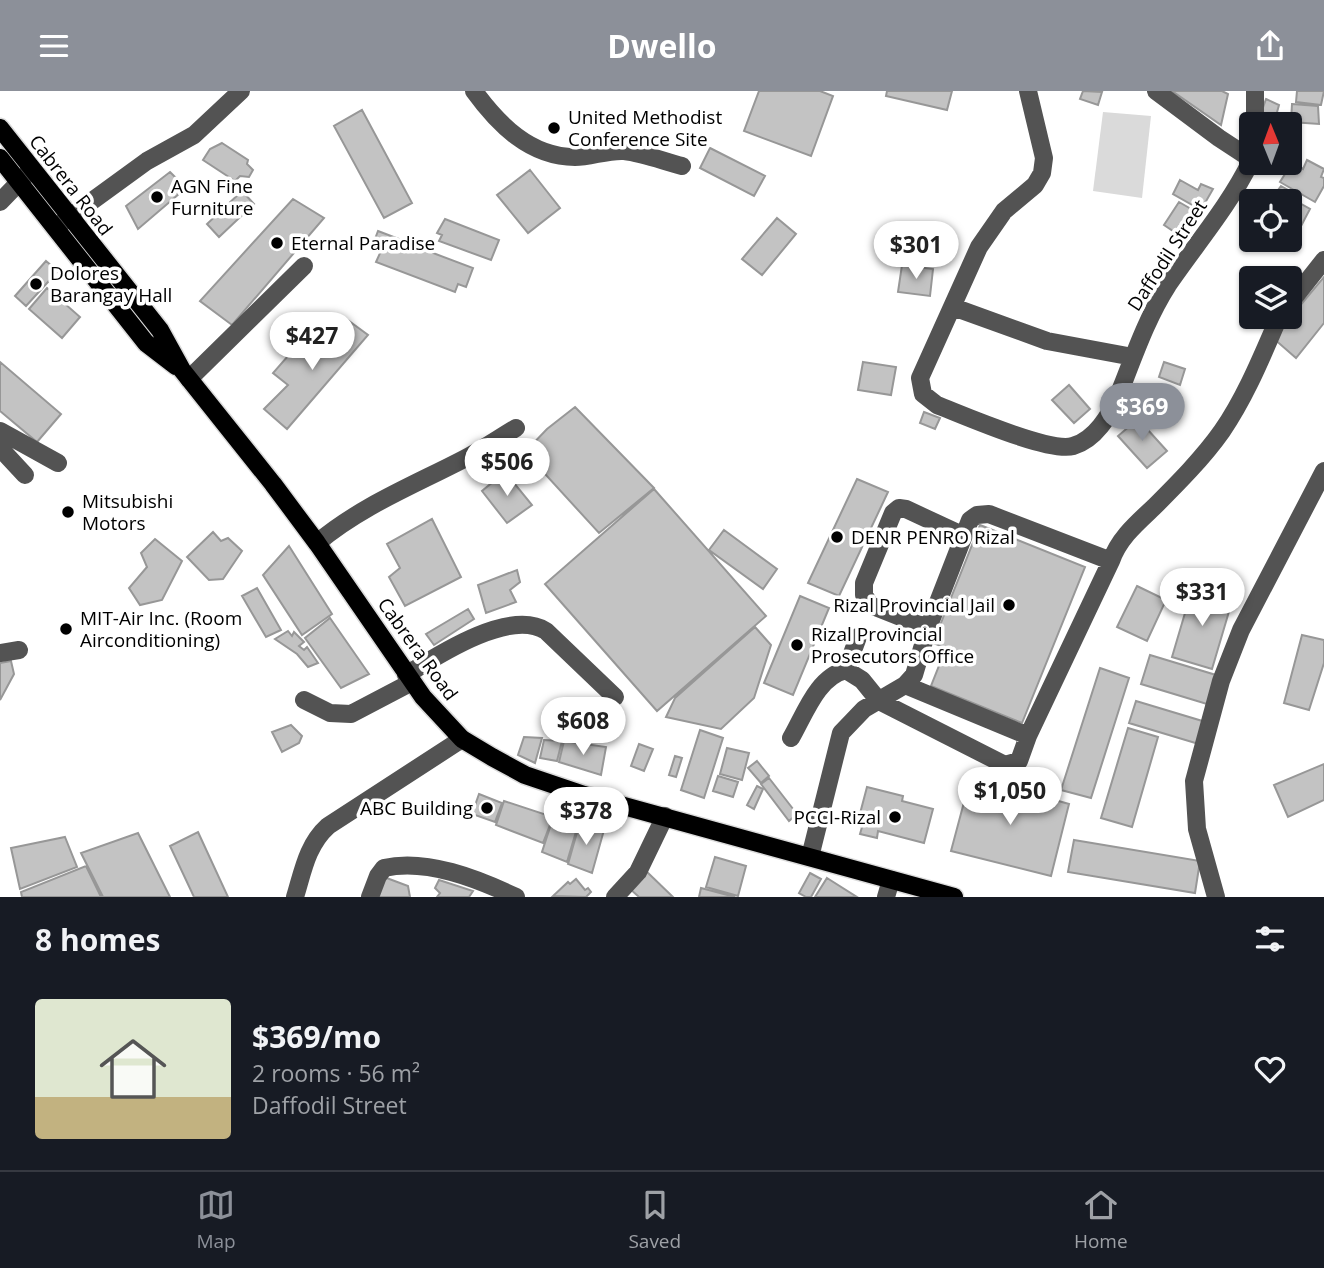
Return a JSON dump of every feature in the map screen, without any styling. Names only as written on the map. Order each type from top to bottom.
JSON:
[{"type":"main road","name":"Cabrera Road","points":[[0,128],[160,330],[185,374],[317,543],[423,697],[463,739],[525,775],[584,795],[810,857],[889,889],[954,897]]},
{"type":"main road","name":"Cabrera Road","points":[[0,158],[146,343],[185,374]]},
{"type":"street","points":[[55,229],[69,215],[147,161],[194,135],[241,91]]},
{"type":"street","points":[[474,91],[487,109],[514,136],[535,149],[576,157],[606,151],[625,151],[682,166]]},
{"type":"street","points":[[1028,91],[1044,158],[1042,173],[1035,185],[1004,211],[979,247],[953,307],[1047,341],[1133,357]]},
{"type":"street","points":[[1156,91],[1239,152]]},
{"type":"street","points":[[1255,91],[1255,112]]},
{"type":"street","points":[[0,202],[32,170]]},
{"type":"street","name":"Daffodil Street","points":[[953,307],[920,378],[923,394],[937,405],[1040,444],[1072,447],[1090,436],[1110,416],[1146,324],[1167,286],[1214,222],[1242,175]]},
{"type":"street","points":[[1302,288],[1324,260]]},
{"type":"street","points":[[185,374],[304,266]]},
{"type":"street","points":[[791,738],[821,685],[834,673],[846,670],[862,680],[879,701],[1005,765],[1019,761],[1028,736],[1114,551],[1133,526],[1221,432],[1256,371],[1274,329]]},
{"type":"street","points":[[317,543],[345,522],[408,486],[466,458],[516,428]]},
{"type":"street","points":[[0,431],[58,463]]},
{"type":"street","points":[[0,447],[25,475]]},
{"type":"street","points":[[1216,897],[1197,829],[1194,781],[1221,681],[1241,631],[1324,471]]},
{"type":"street","points":[[928,628],[870,605],[864,595],[864,583],[893,513],[899,509],[906,509],[964,536]]},
{"type":"street","points":[[810,857],[841,733],[864,709],[905,685],[914,675],[928,628],[970,520],[977,515],[989,514],[1111,561]]},
{"type":"street","points":[[304,700],[330,713],[351,714],[409,678],[438,655],[486,633],[515,624],[535,624],[546,631],[615,697]]},
{"type":"street","points":[[846,670],[858,637]]},
{"type":"street","points":[[0,653],[19,650]]},
{"type":"street","points":[[905,685],[1028,736]]},
{"type":"street","points":[[295,897],[317,836],[328,826],[463,739]]},
{"type":"street","points":[[615,897],[638,872],[665,816]]},
{"type":"street","points":[[370,897],[384,868],[399,864],[438,870],[484,890],[516,897]]},
{"type":"shaded area","points":[[1103,112],[1151,116],[1142,198],[1093,191]]},
{"type":"building","points":[[759,91],[820,91],[833,96],[811,156],[744,131]]},
{"type":"building","points":[[887,91],[952,91],[947,110],[886,96]]},
{"type":"building","points":[[1083,91],[1102,92],[1098,105],[1080,99]]},
{"type":"building","points":[[1172,91],[1222,91],[1228,94],[1221,125]]},
{"type":"building","points":[[1297,91],[1324,91],[1321,105],[1296,102]]},
{"type":"building","points":[[1266,99],[1279,105],[1277,112],[1261,112]]},
{"type":"building","points":[[1292,104],[1318,106],[1319,124],[1302,123],[1302,112],[1292,112]]},
{"type":"building","points":[[362,110],[412,203],[384,218],[334,126]]},
{"type":"building","points":[[222,143],[248,160],[247,164],[253,170],[249,177],[240,176],[235,181],[203,160],[210,149]]},
{"type":"building","points":[[710,148],[765,176],[754,196],[700,168]]},
{"type":"building","points":[[1307,160],[1324,169],[1321,177],[1324,178],[1324,186],[1315,202],[1302,195],[1302,189],[1292,189],[1280,182],[1284,175],[1302,175]]},
{"type":"building","points":[[530,170],[560,208],[528,233],[497,195]]},
{"type":"building","name":"AGN Fine Furniture","points":[[170,172],[186,188],[138,229],[126,206]]},
{"type":"building","points":[[1180,180],[1198,190],[1201,184],[1213,189],[1201,210],[1173,194]]},
{"type":"building","points":[[242,191],[254,204],[219,237],[207,224]]},
{"type":"building","name":"Eternal Paradise","points":[[293,199],[324,218],[232,325],[200,301]]},
{"type":"building","points":[[1179,202],[1198,213],[1182,237],[1164,225]]},
{"type":"building","points":[[1302,204],[1310,209],[1302,224]]},
{"type":"building","points":[[777,218],[796,234],[762,275],[742,259]]},
{"type":"building","points":[[445,219],[499,240],[491,260],[439,241],[442,235],[437,233]]},
{"type":"building","points":[[378,231],[417,246],[419,242],[435,248],[433,253],[473,268],[466,287],[458,284],[455,292],[376,262],[381,251],[372,247]]},
{"type":"building","name":"Dolores Barangay Hall","points":[[46,261],[58,271],[26,306],[15,296]]},
{"type":"building","points":[[902,265],[933,269],[930,296],[898,292]]},
{"type":"building","points":[[1324,277],[1324,323],[1296,358],[1273,338],[1281,329],[1302,329],[1302,303]]},
{"type":"building","points":[[47,288],[80,317],[62,338],[29,309]]},
{"type":"building","points":[[345,318],[368,335],[287,429],[264,409],[288,385],[273,373],[295,348],[308,360]]},
{"type":"building","points":[[0,362],[61,414],[37,442],[0,411]]},
{"type":"building","points":[[863,362],[896,367],[891,395],[858,390]]},
{"type":"building","points":[[1164,362],[1185,369],[1180,385],[1159,377]]},
{"type":"building","points":[[1069,385],[1090,409],[1074,423],[1052,400]]},
{"type":"building","points":[[575,407],[654,488],[599,533],[525,452],[547,429]]},
{"type":"building","points":[[924,412],[940,418],[935,429],[920,423]]},
{"type":"building","points":[[1138,419],[1167,451],[1147,468],[1118,436]]},
{"type":"building","points":[[505,472],[532,505],[507,523],[482,491]]},
{"type":"building","points":[[857,479],[888,492],[839,596],[808,583]]},
{"type":"building","points":[[654,489],[766,616],[657,711],[545,584]]},
{"type":"building","points":[[432,519],[461,577],[405,606],[389,577],[400,568],[387,544]]},
{"type":"building","name":"Rizal Provincial Jail","points":[[980,525],[1085,567],[1022,723],[931,686],[946,648],[933,643]]},
{"type":"building","points":[[724,530],[777,569],[763,589],[709,550]]},
{"type":"building","points":[[213,532],[221,541],[228,538],[242,551],[223,579],[209,580],[187,557]]},
{"type":"building","points":[[155,539],[182,561],[162,600],[140,605],[129,588],[147,567],[141,553]]},
{"type":"building","points":[[289,546],[332,614],[302,635],[263,575]]},
{"type":"building","points":[[517,570],[520,582],[510,590],[516,602],[486,613],[478,585]]},
{"type":"building","points":[[1137,586],[1166,600],[1147,641],[1117,627]]},
{"type":"building","points":[[1193,586],[1233,598],[1212,669],[1172,657]]},
{"type":"building","points":[[257,588],[281,630],[266,637],[242,596]]},
{"type":"building","name":"Rizal Provincial Prosecutors Office","points":[[800,596],[829,608],[793,695],[764,683]]},
{"type":"building","points":[[468,609],[474,619],[434,645],[426,634]]},
{"type":"building","points":[[330,618],[369,674],[341,688],[305,638]]},
{"type":"building","points":[[755,627],[771,645],[754,698],[721,729],[666,717],[675,698]]},
{"type":"building","points":[[288,631],[292,636],[294,632],[304,642],[299,646],[304,650],[307,647],[318,663],[308,667],[297,654],[275,639]]},
{"type":"building","points":[[1302,635],[1324,640],[1324,663],[1309,710],[1284,703]]},
{"type":"building","points":[[1150,655],[1216,675],[1207,704],[1141,684]]},
{"type":"building","points":[[11,661],[14,674],[0,700],[0,663]]},
{"type":"building","points":[[1100,668],[1129,678],[1091,798],[1061,790]]},
{"type":"building","points":[[1136,701],[1209,723],[1202,745],[1129,723]]},
{"type":"building","points":[[291,725],[302,736],[299,743],[282,752],[272,732]]},
{"type":"building","points":[[1128,728],[1158,737],[1132,827],[1101,818]]},
{"type":"building","points":[[700,730],[723,738],[704,798],[681,790]]},
{"type":"building","points":[[524,737],[542,738],[535,763],[518,755]]},
{"type":"building","points":[[544,740],[562,741],[557,761],[540,758]]},
{"type":"building","points":[[564,741],[606,747],[601,775],[559,762]]},
{"type":"building","points":[[639,744],[653,749],[644,771],[631,766]]},
{"type":"building","points":[[727,748],[749,753],[742,780],[720,774]]},
{"type":"building","points":[[675,756],[682,758],[676,777],[669,775]]},
{"type":"building","points":[[757,761],[769,776],[761,783],[748,768]]},
{"type":"building","points":[[1324,764],[1324,800],[1288,817],[1274,785]]},
{"type":"building","points":[[718,776],[738,782],[733,797],[713,791]]},
{"type":"building","points":[[971,776],[1069,804],[1051,876],[951,851]]},
{"type":"building","points":[[769,778],[797,814],[789,821],[761,784]]},
{"type":"building","points":[[757,786],[763,789],[754,809],[747,805]]},
{"type":"building","name":"PCCI-Rizal","points":[[867,787],[903,796],[902,801],[933,809],[924,843],[878,831],[877,838],[860,834],[862,827],[857,825]]},
{"type":"building","name":"ABC Building","points":[[479,794],[502,803],[495,822],[472,814]]},
{"type":"building","points":[[504,801],[553,817],[543,843],[496,825]]},
{"type":"building","points":[[553,818],[578,825],[567,862],[542,852]]},
{"type":"building","points":[[580,822],[604,830],[592,873],[568,864]]},
{"type":"building","points":[[198,832],[228,897],[194,897],[170,846]]},
{"type":"building","points":[[138,833],[170,897],[103,897],[81,853]]},
{"type":"building","points":[[65,837],[77,867],[20,889],[11,848]]},
{"type":"building","points":[[1074,840],[1200,861],[1195,893],[1068,872]]},
{"type":"building","points":[[715,857],[746,866],[738,896],[706,887]]},
{"type":"building","points":[[86,866],[101,897],[22,897],[21,892]]},
{"type":"building","points":[[645,870],[673,897],[639,897],[629,888]]},
{"type":"building","points":[[810,873],[821,879],[811,897],[806,897],[799,893]]},
{"type":"building","points":[[384,877],[408,886],[410,897],[375,897]]},
{"type":"building","points":[[827,878],[857,897],[815,897]]},
{"type":"building","points":[[576,879],[585,890],[588,888],[591,892],[586,897],[553,896],[568,882],[570,884]]},
{"type":"building","points":[[439,880],[473,891],[469,897],[437,897],[440,893],[435,888]]},
{"type":"building","points":[[701,888],[735,897],[699,897]]},
{"type":"place","name":"United Methodist Conference Site","points":[[554,128]]},
{"type":"place","name":"AGN Fine Furniture","points":[[157,197]]},
{"type":"place","name":"Eternal Paradise","points":[[277,243]]},
{"type":"place","name":"Dolores Barangay Hall","points":[[36,284]]},
{"type":"place","name":"Mitsubishi Motors","points":[[68,512]]},
{"type":"place","name":"DENR PENRO Rizal","points":[[837,537]]},
{"type":"place","name":"Rizal Provincial Jail","points":[[1009,605]]},
{"type":"place","name":"MIT-Air Inc. (Room Airconditioning)","points":[[66,629]]},
{"type":"place","name":"Rizal Provincial Prosecutors Office","points":[[797,645]]},
{"type":"place","name":"ABC Building","points":[[487,808]]},
{"type":"place","name":"PCCI-Rizal","points":[[895,817]]}]
